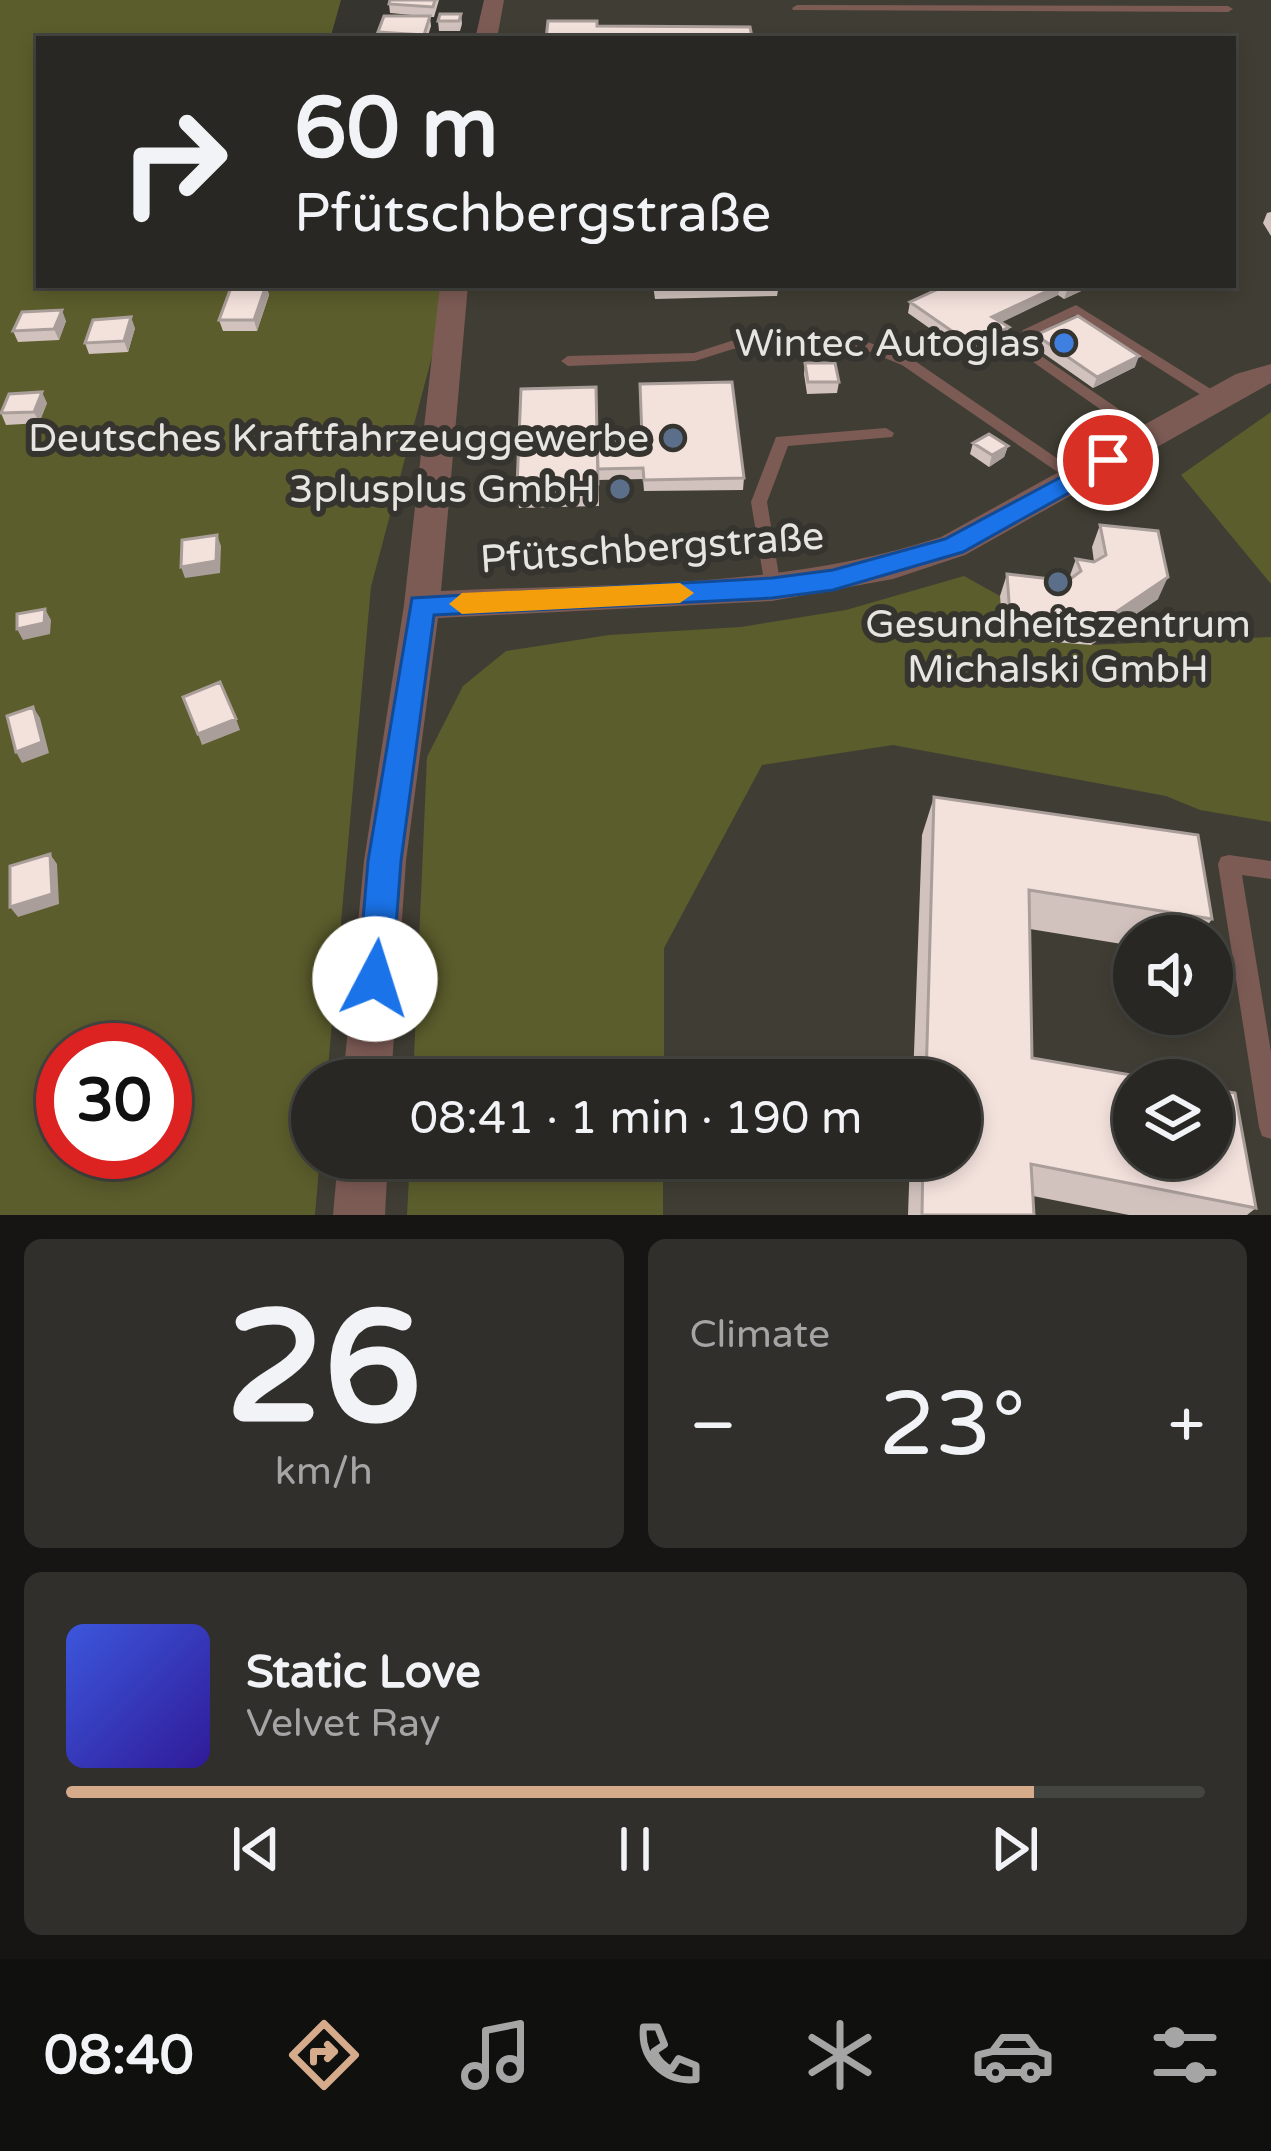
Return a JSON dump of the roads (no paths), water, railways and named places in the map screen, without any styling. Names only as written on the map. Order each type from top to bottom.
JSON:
[{"type":"street","points":[[487,36],[494,0]]},
{"type":"street","points":[[369,1059],[385,861],[422,605],[454,288]]},
{"type":"street","name":"Pfütschbergstraße","points":[[422,605],[772,588],[833,580],[953,546],[1271,373]]},
{"type":"street","points":[[359,1215],[362,1179]]},
{"type":"lane","points":[[797,8],[1228,9]]},
{"type":"lane","points":[[1150,436],[1023,350],[1028,333],[1076,309],[1217,399]]},
{"type":"lane","points":[[568,361],[694,357],[768,340],[860,343],[907,362],[1078,478]]},
{"type":"lane","points":[[772,588],[759,502],[782,441],[886,433]]},
{"type":"lane","points":[[1271,870],[1229,864],[1271,1127]]},
{"type":"place","name":"Wintec Autoglas","points":[[1064,343]]},
{"type":"place","name":"Deutsches Kraftfahrzeuggewerbe","points":[[673,438]]},
{"type":"place","name":"3plusplus GmbH","points":[[620,489]]},
{"type":"place","name":"Gesundheitszentrum Michalski GmbH","points":[[1058,582]]}]
